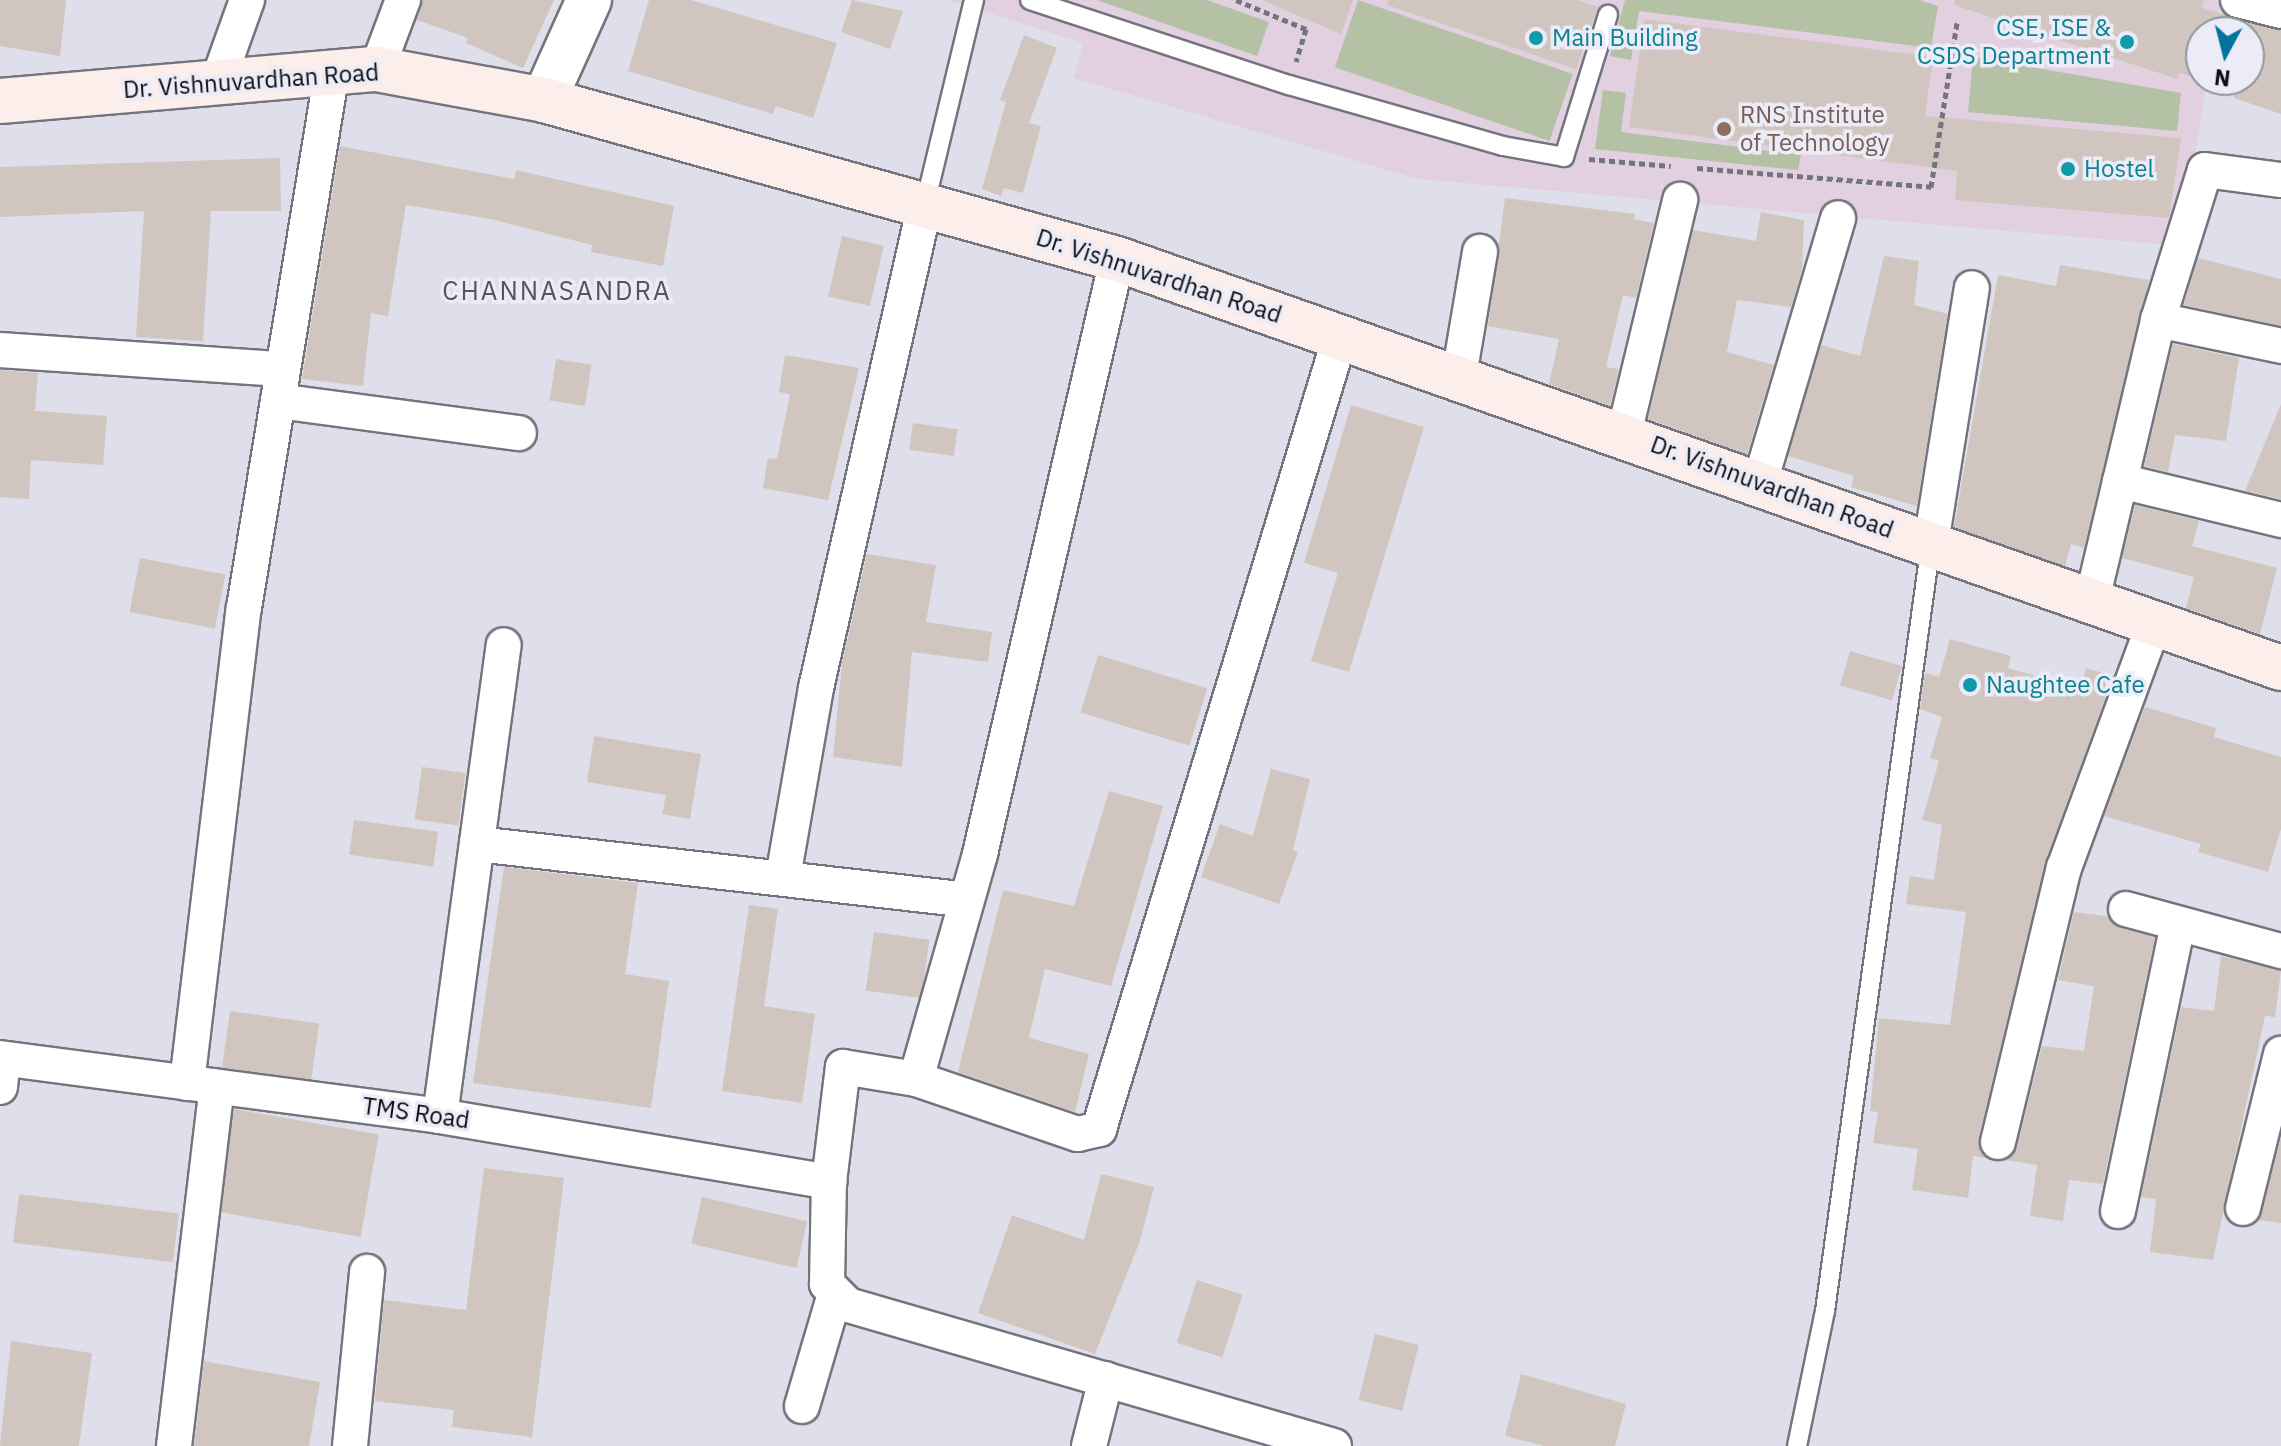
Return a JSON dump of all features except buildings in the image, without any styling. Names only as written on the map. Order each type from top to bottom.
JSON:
[{"type":"main road","name":"Dr. Vishnuvardhan Road","points":[[0,101],[377,69],[544,100],[1117,259],[1341,334],[2281,668]]},
{"type":"street","points":[[218,81],[247,0]]},
{"type":"street","points":[[377,69],[403,0]]},
{"type":"street","points":[[544,100],[589,0]]},
{"type":"street","points":[[2238,0],[2281,11]]},
{"type":"street","points":[[174,1446],[244,608],[332,71]]},
{"type":"street","points":[[2092,600],[2158,320],[2205,170],[2281,180]]},
{"type":"street","points":[[1624,434],[1680,200]]},
{"type":"street","points":[[783,877],[816,688],[925,204]]},
{"type":"street","points":[[1760,482],[1838,218]]},
{"type":"street","points":[[1459,376],[1480,252]]},
{"type":"street","points":[[916,1079],[966,900],[1117,259]]},
{"type":"street","points":[[1931,543],[1972,288]]},
{"type":"street","points":[[2158,320],[2281,346]]},
{"type":"street","points":[[802,1406],[834,1297],[827,1284],[829,1182],[843,1067],[916,1079],[1078,1134],[1099,1129],[1341,334]]},
{"type":"street","points":[[0,350],[280,385],[519,433]]},
{"type":"street","points":[[2120,481],[2281,520]]},
{"type":"street","points":[[1998,1142],[2064,868],[2154,623]]},
{"type":"street","points":[[440,1116],[504,645]]},
{"type":"street","points":[[477,844],[966,900]]},
{"type":"street","points":[[2126,909],[2281,951]]},
{"type":"street","points":[[2118,1211],[2178,924]]},
{"type":"street","points":[[2243,1208],[2281,1054]]},
{"type":"street","name":"TMS Road","points":[[1,1068],[202,1085],[440,1116],[829,1182]]},
{"type":"street","points":[[350,1446],[367,1272]]},
{"type":"street","points":[[834,1297],[1334,1446]]},
{"type":"street","points":[[1089,1446],[1106,1379]]},
{"type":"lane","points":[[925,204],[974,0]]},
{"type":"lane","points":[[1030,0],[1289,85],[1503,146],[1564,157],[1608,15]]},
{"type":"lane","points":[[1797,1446],[1825,1311],[1931,543]]},
{"type":"path","points":[[1236,0],[1306,29],[1289,85]]},
{"type":"path","points":[[1564,157],[1931,187],[1957,22]]},
{"type":"shaded area","name":"RNS Institute of Technology","points":[[948,0],[2220,0],[2218,16],[2185,16],[2185,96],[2204,96],[2180,246],[1418,179],[1074,78],[1083,43]]},
{"type":"green space","points":[[1097,0],[1207,0],[1269,22],[1257,56]]},
{"type":"green space","points":[[1358,0],[1573,74],[1550,141],[1335,67]]},
{"type":"green space","points":[[1625,0],[1919,0],[1938,6],[1931,48],[1639,11],[1631,60],[1610,56]]},
{"type":"green space","points":[[1973,57],[2181,93],[2177,131],[1968,112]]},
{"type":"green space","points":[[1603,90],[1626,93],[1621,132],[1801,155],[1798,170],[1595,149]]},
{"type":"place","name":"Main Building","points":[[1536,38]]},
{"type":"place","name":"CSE, ISE & CSDS Department","points":[[2127,42]]},
{"type":"place","name":"RNS Institute of Technology","points":[[1724,129]]},
{"type":"place","name":"Hostel","points":[[2068,169]]},
{"type":"place","name":"Naughtee Cafe","points":[[1970,685]]},
{"type":"district","name":"CHANNASANDRA","points":[[557,291]]}]
